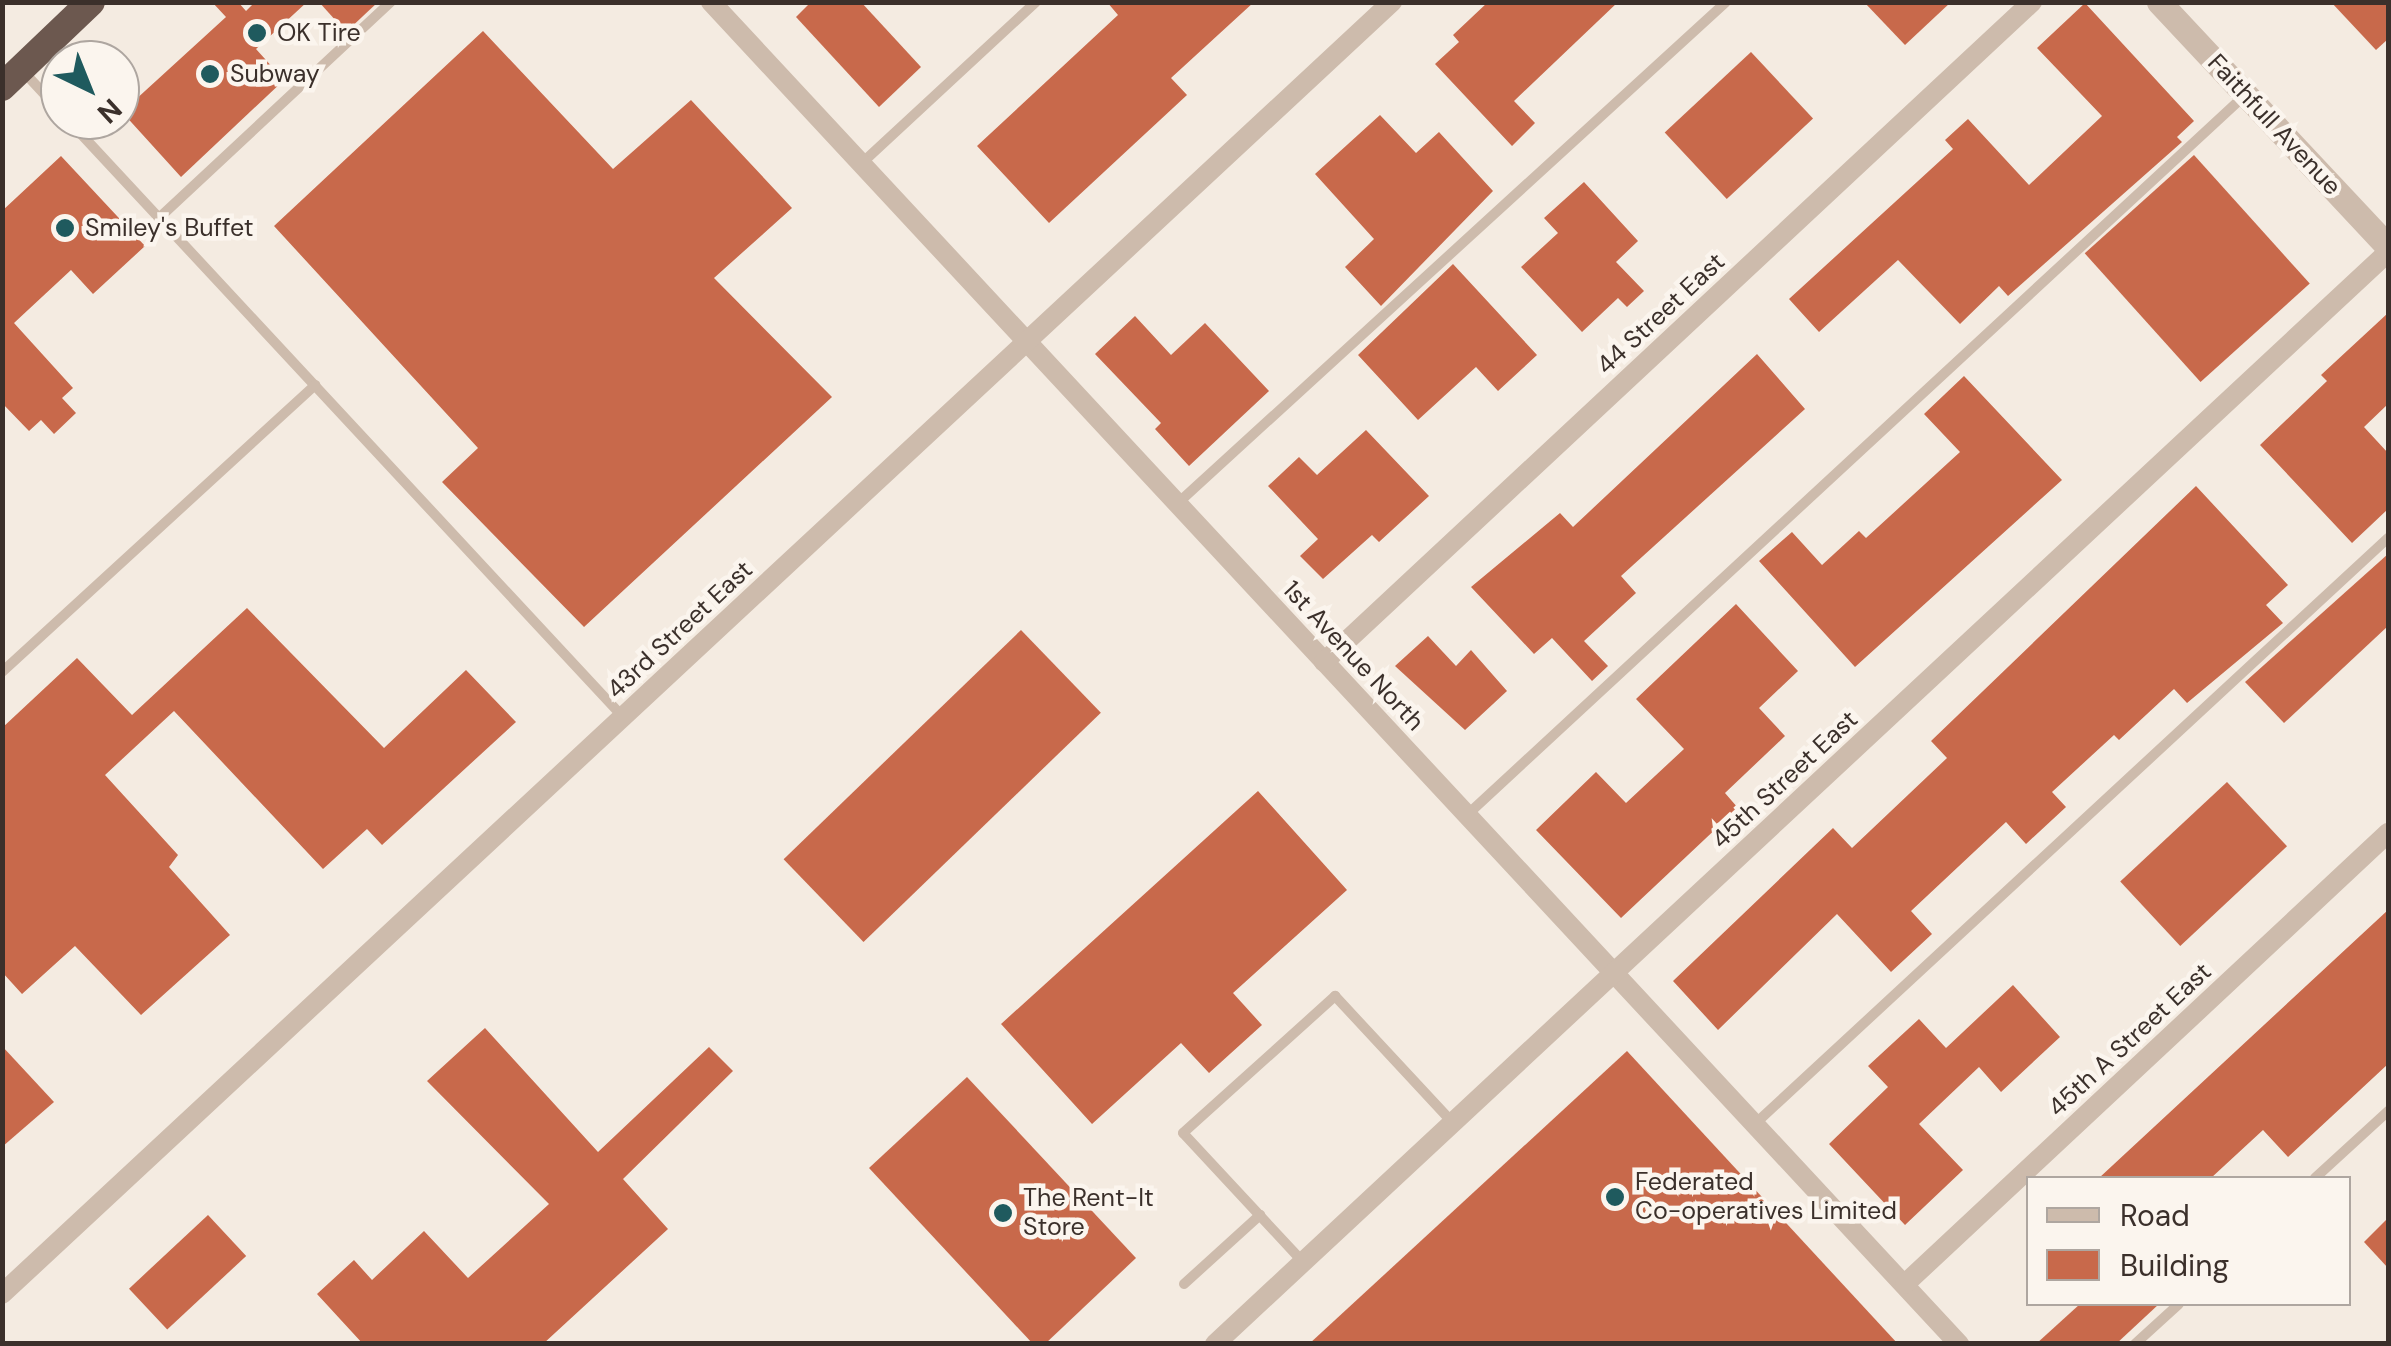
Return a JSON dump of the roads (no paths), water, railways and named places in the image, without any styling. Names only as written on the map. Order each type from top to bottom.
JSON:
[{"type":"highway","points":[[12,78],[91,2]]},
{"type":"street","name":"1st Avenue North","points":[[711,2],[1960,1344]]},
{"type":"street","name":"43rd Street East","points":[[2,1294],[1392,2]]},
{"type":"street","name":"44 Street East","points":[[1324,662],[2032,2]]},
{"type":"street","name":"Faithfull Avenue","points":[[2159,2],[2388,250]]},
{"type":"street","name":"45th Street East","points":[[1215,1344],[2388,250]]},
{"type":"street","name":"45th A Street East","points":[[1905,1284],[2388,833]]},
{"type":"lane","points":[[159,218],[391,2]]},
{"type":"lane","points":[[862,163],[1036,2]]},
{"type":"lane","points":[[1177,504],[1726,2]]},
{"type":"lane","points":[[12,78],[40,97]]},
{"type":"lane","points":[[1467,815],[2246,95]]},
{"type":"lane","points":[[87,140],[623,716]]},
{"type":"lane","points":[[2,672],[315,385]]},
{"type":"lane","points":[[1756,1123],[2388,538]]},
{"type":"lane","points":[[1303,1262],[1183,1133],[1335,996],[1453,1123]]},
{"type":"lane","points":[[2317,1176],[2388,1111]]},
{"type":"lane","points":[[1184,1284],[1260,1215]]},
{"type":"lane","points":[[2135,1344],[2177,1306]]},
{"type":"place","name":"OK Tire","points":[[257,33]]},
{"type":"place","name":"Subway","points":[[210,74]]},
{"type":"place","name":"Smiley's Buffet","points":[[65,228]]},
{"type":"place","name":"Federated Co-operatives Limited","points":[[1615,1197]]},
{"type":"place","name":"The Rent-It Store","points":[[1003,1213]]}]
